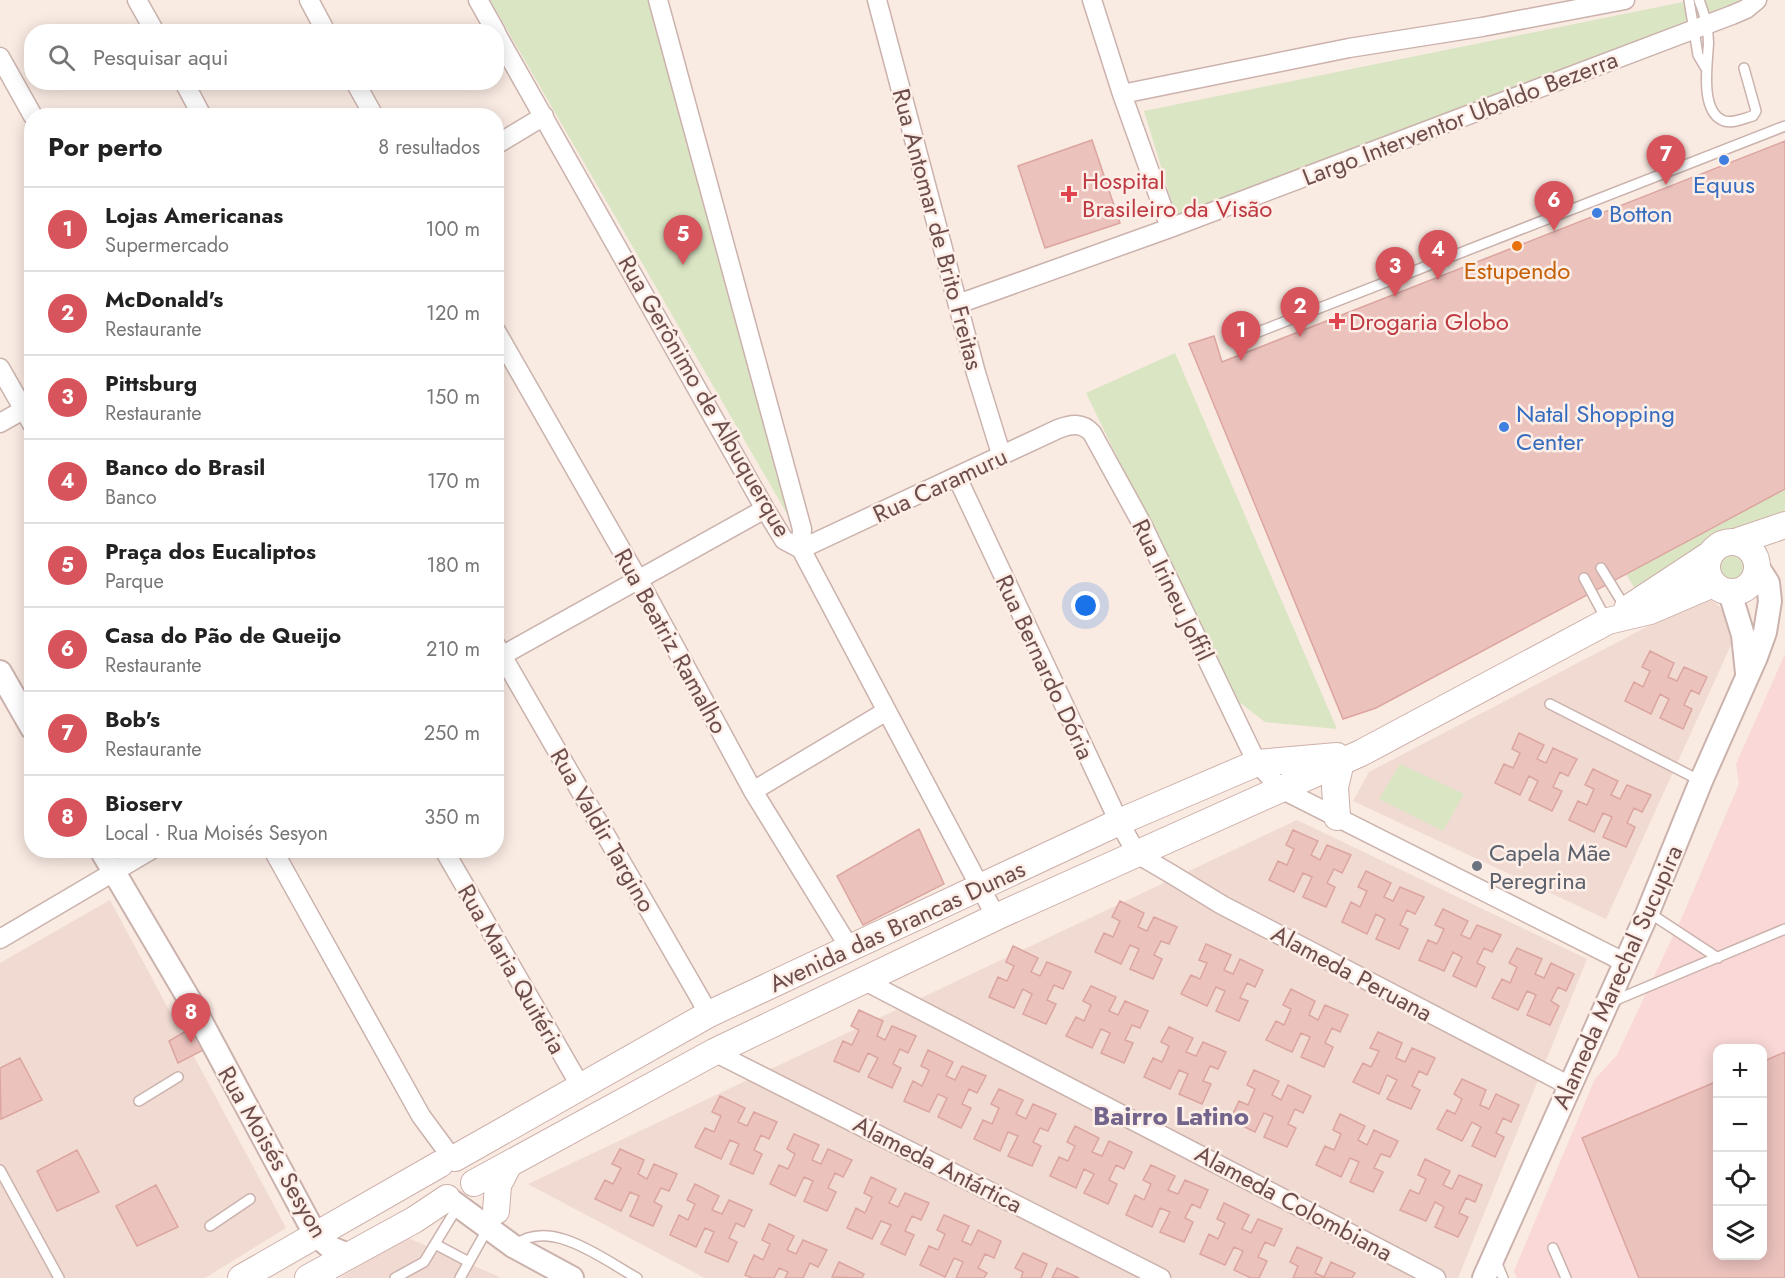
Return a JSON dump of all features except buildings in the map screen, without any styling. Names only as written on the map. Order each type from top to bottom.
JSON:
[{"type":"main road","points":[[1749,554],[1785,525]]},
{"type":"main road","points":[[1749,554],[1753,581],[1747,588],[1722,588],[1707,574],[1709,555],[1721,545],[1749,554],[1785,532]]},
{"type":"main road","name":"Avenida das Brancas Dunas","points":[[474,1183],[714,1052],[996,917],[1351,758],[1617,616],[1709,555]]},
{"type":"main road","name":"Avenida das Brancas Dunas","points":[[1617,616],[1650,611],[1722,588]]},
{"type":"main road","name":"Avenida das Brancas Dunas","points":[[241,1278],[315,1234],[709,1014],[849,947],[1119,822],[1257,763],[1351,758]]},
{"type":"main road","points":[[1337,817],[1335,787],[1351,758]]},
{"type":"main road","points":[[308,1278],[414,1220],[462,1198],[472,1189],[474,1183],[471,1166],[447,1161],[433,1181],[438,1192],[452,1201]]},
{"type":"main road","points":[[492,1219],[498,1185],[509,1164]]},
{"type":"street","points":[[137,0],[150,24]]},
{"type":"street","points":[[309,0],[322,24]]},
{"type":"street","name":"Rua Gerônimo de Albuquerque","points":[[478,0],[492,24]]},
{"type":"street","points":[[658,0],[802,529],[801,549]]},
{"type":"street","name":"Rua Antomar de Brito Freitas","points":[[877,0],[958,304],[1002,457]]},
{"type":"street","points":[[1092,0],[1122,94],[1170,228]]},
{"type":"street","points":[[1122,94],[1349,48],[1482,27],[1625,0]]},
{"type":"street","name":"Largo Interventor Ubaldo Bezerra","points":[[958,304],[1170,228],[1701,27],[1746,9],[1757,0]]},
{"type":"street","name":"Rua Gerônimo de Albuquerque","points":[[504,46],[765,509],[784,540],[801,549],[885,712],[996,917]]},
{"type":"street","points":[[0,57],[29,108]]},
{"type":"street","points":[[188,90],[198,108]]},
{"type":"street","points":[[359,90],[370,108]]},
{"type":"street","points":[[504,140],[544,116]]},
{"type":"street","name":"Rua Beatriz Ramalho","points":[[504,345],[638,579],[753,791],[849,947]]},
{"type":"street","points":[[0,368],[24,405]]},
{"type":"street","points":[[0,423],[24,415]]},
{"type":"street","name":"Rua Caramuru","points":[[801,549],[1058,429],[1079,425]]},
{"type":"street","name":"Rua Irineu Joffil","points":[[1079,425],[1092,433],[1142,524],[1257,763],[1281,789]]},
{"type":"street","name":"Rua Bernardo Dória","points":[[957,477],[1119,822],[1137,855]]},
{"type":"street","points":[[504,650],[765,509]]},
{"type":"street","name":"Alameda Marechal Sucupira","points":[[1484,1278],[1648,912],[1765,632],[1769,605],[1768,583],[1749,554]]},
{"type":"street","name":"Alameda Marechal Sucupira","points":[[1722,588],[1743,635],[1747,675]]},
{"type":"street","name":"Rua Valdir Targino","points":[[504,663],[709,1014]]},
{"type":"street","points":[[0,672],[24,714]]},
{"type":"street","points":[[753,791],[885,712]]},
{"type":"street","points":[[1281,789],[1624,962]]},
{"type":"street","name":"Alameda Peruana","points":[[1137,855],[1222,905],[1570,1086]]},
{"type":"street","name":"Rua Moisés Sesyon","points":[[105,858],[189,999],[315,1234],[331,1248],[348,1255]]},
{"type":"street","points":[[0,939],[137,858]]},
{"type":"street","points":[[277,858],[430,1131],[439,1138],[447,1161]]},
{"type":"street","name":"Rua Maria Quitéria","points":[[449,858],[580,1087]]},
{"type":"street","name":"Alameda Colombiana","points":[[863,980],[1436,1278]]},
{"type":"street","name":"Alameda Antártica","points":[[714,1052],[1161,1278]]},
{"type":"street","points":[[474,1183],[492,1219],[521,1248],[572,1278]]},
{"type":"street","points":[[452,1201],[492,1219]]},
{"type":"lane","points":[[1689,0],[1701,27]]},
{"type":"lane","points":[[1700,0],[1701,27],[1698,55],[1705,67],[1705,81],[1714,114],[1722,120],[1730,122],[1753,116],[1756,111],[1744,68]]},
{"type":"lane","points":[[1253,334],[1785,126]]},
{"type":"lane","points":[[1601,568],[1617,616]]},
{"type":"lane","points":[[1584,578],[1617,616]]},
{"type":"lane","points":[[1550,704],[1701,781]]},
{"type":"lane","points":[[1648,912],[1718,958]]},
{"type":"lane","points":[[1606,1004],[1785,929]]},
{"type":"lane","points":[[139,1101],[178,1077]]},
{"type":"lane","points":[[1,1174],[59,1278]]},
{"type":"lane","points":[[210,1226],[250,1199]]},
{"type":"lane","points":[[402,1276],[424,1262],[435,1244],[452,1201]]},
{"type":"lane","points":[[460,1278],[492,1219]]},
{"type":"lane","points":[[521,1248],[539,1234],[555,1235],[638,1278]]},
{"type":"lane","points":[[435,1244],[469,1262]]},
{"type":"lane","points":[[1553,1248],[1566,1278]]},
{"type":"lane","points":[[1494,1256],[1503,1278]]},
{"type":"shaded area","points":[[1706,596],[1719,606],[1729,620],[1732,643],[1606,919],[1353,801],[1369,772]]},
{"type":"shaded area","points":[[1785,654],[1785,1278],[1517,1278],[1514,1271],[1595,1079],[1617,1055],[1683,915],[1739,784],[1736,764]]},
{"type":"shaded area","points":[[1297,820],[1587,959],[1458,1278],[705,1278],[528,1184]]},
{"type":"shaded area","points":[[110,900],[286,1228],[205,1278],[0,1278],[0,963]]},
{"type":"shaded area","points":[[408,1238],[495,1275],[501,1278],[339,1278]]},
{"type":"green space","points":[[490,0],[650,0],[797,531],[504,24]]},
{"type":"green space","points":[[1693,0],[1749,0],[1177,219],[1144,111]]},
{"type":"green space","points":[[1175,353],[1337,729],[1265,722],[1234,698],[1086,393]]},
{"type":"green space","points":[[1785,489],[1785,510],[1635,589],[1626,574]]},
{"type":"green space","points":[[1732,549],[1744,555],[1750,567],[1744,579],[1732,585],[1720,579],[1714,567],[1720,555]]},
{"type":"green space","points":[[1400,764],[1464,794],[1443,831],[1379,799]]},
{"type":"place","name":"Equus","points":[[1724,160]]},
{"type":"place","name":"Bob's","points":[[1666,185]]},
{"type":"place","name":"Hospital Brasileiro da Visão","points":[[1069,194]]},
{"type":"place","name":"Botton","points":[[1597,213]]},
{"type":"place","name":"Casa do Pão de Queijo","points":[[1554,231]]},
{"type":"place","name":"Estupendo","points":[[1517,246]]},
{"type":"place","name":"Praça dos Eucaliptos","points":[[683,265]]},
{"type":"place","name":"Banco do Brasil","points":[[1438,280]]},
{"type":"place","name":"Pittsburg","points":[[1395,297]]},
{"type":"place","name":"Drogaria Globo","points":[[1337,321]]},
{"type":"place","name":"McDonald's","points":[[1300,337]]},
{"type":"place","name":"Lojas Americanas","points":[[1241,361]]},
{"type":"place","name":"Natal Shopping Center","points":[[1504,427]]},
{"type":"place","name":"Capela Mãe Peregrina","points":[[1477,866]]},
{"type":"place","name":"Bioserv","points":[[191,1043]]},
{"type":"district","name":"Bairro Latino","points":[[1171,1116]]}]
